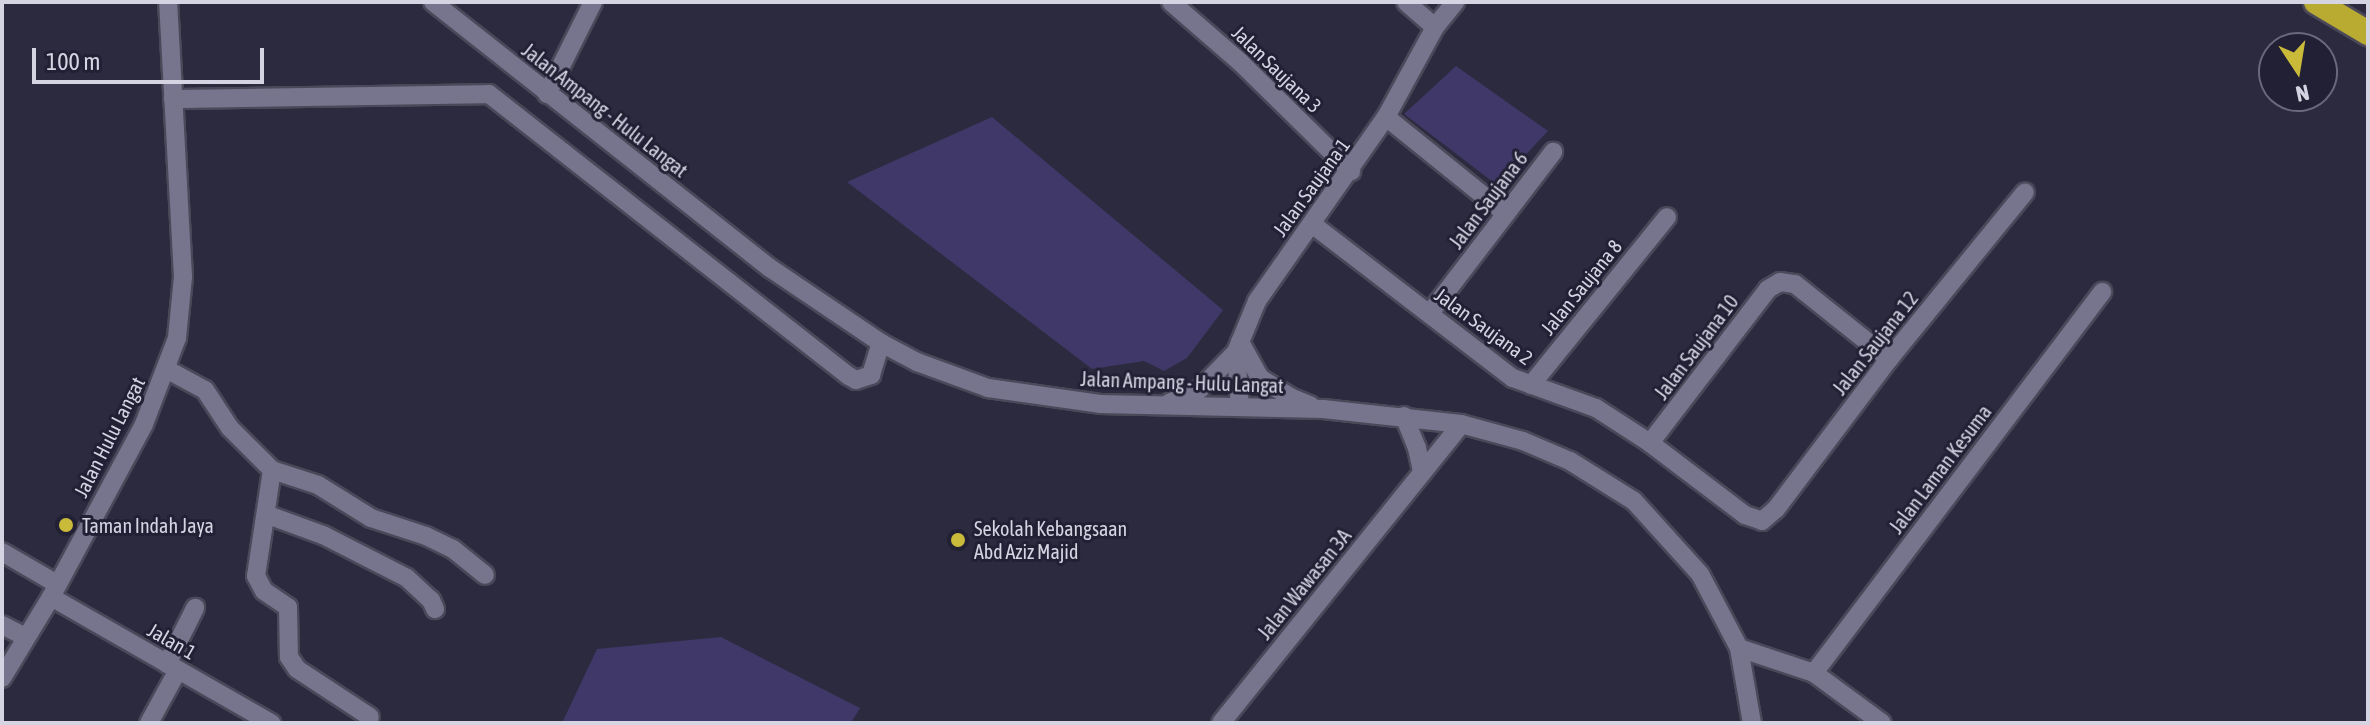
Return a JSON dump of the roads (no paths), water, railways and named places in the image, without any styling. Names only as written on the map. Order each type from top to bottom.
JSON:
[{"type":"highway","points":[[2316,2],[2368,33]]},
{"type":"street","name":"Jalan Hulu Langat","points":[[2,678],[54,591],[149,414],[177,338],[183,277],[168,2]]},
{"type":"street","name":"Jalan Ampang - Hulu Langat","points":[[433,2],[770,268],[881,343],[917,362],[988,388],[1100,404],[1323,409],[1461,424],[1523,441],[1570,461],[1634,501],[1700,574],[1739,648],[1752,723]]},
{"type":"street","points":[[547,94],[591,6],[572,2]]},
{"type":"street","name":"Jalan Saujana 3","points":[[1171,2],[1240,62],[1351,171]]},
{"type":"street","points":[[1406,2],[1435,27]]},
{"type":"street","name":"Jalan Saujana 1","points":[[1240,407],[1237,346],[1257,301],[1351,171],[1386,117],[1435,27],[1455,2]]},
{"type":"street","points":[[173,99],[489,94],[849,376],[856,380],[871,375],[881,343]]},
{"type":"street","points":[[1386,117],[1506,214]]},
{"type":"street","name":"Jalan Saujana 6","points":[[1430,313],[1553,152]]},
{"type":"street","name":"Jalan Saujana 12","points":[[1762,521],[1776,509],[1889,359],[2025,192]]},
{"type":"street","name":"Jalan Saujana 8","points":[[1531,385],[1667,217]]},
{"type":"street","name":"Jalan Saujana 2","points":[[1312,224],[1513,378],[1596,408],[1650,443],[1745,515],[1762,521]]},
{"type":"street","name":"Jalan Saujana 10","points":[[1650,443],[1768,289],[1780,282],[1795,284],[1889,359]]},
{"type":"street","name":"Jalan Laman Kesuma","points":[[1814,673],[2102,292]]},
{"type":"street","points":[[1163,406],[1200,389],[1237,346],[1260,378],[1290,397],[1323,409]]},
{"type":"street","points":[[166,369],[205,390],[230,428],[272,470],[318,485],[371,518],[426,536],[453,549],[485,575]]},
{"type":"street","points":[[1404,416],[1417,448],[1422,472]]},
{"type":"street","name":"Jalan Wawasan 3A","points":[[1221,723],[1461,424]]},
{"type":"street","points":[[272,470],[268,515],[256,558],[256,576],[264,591],[288,607],[291,662],[370,717]]},
{"type":"street","points":[[268,515],[323,535],[407,578],[431,600],[435,609]]},
{"type":"street","name":"Jalan 1","points":[[2,552],[54,591],[173,667],[271,723]]},
{"type":"street","points":[[149,723],[195,608]]},
{"type":"street","points":[[2,625],[26,637]]},
{"type":"street","points":[[1739,648],[1814,673],[1882,723]]},
{"type":"place","name":"Taman Indah Jaya","points":[[66,525]]},
{"type":"place","name":"Sekolah Kebangsaan Abd Aziz Majid","points":[[958,540]]}]
